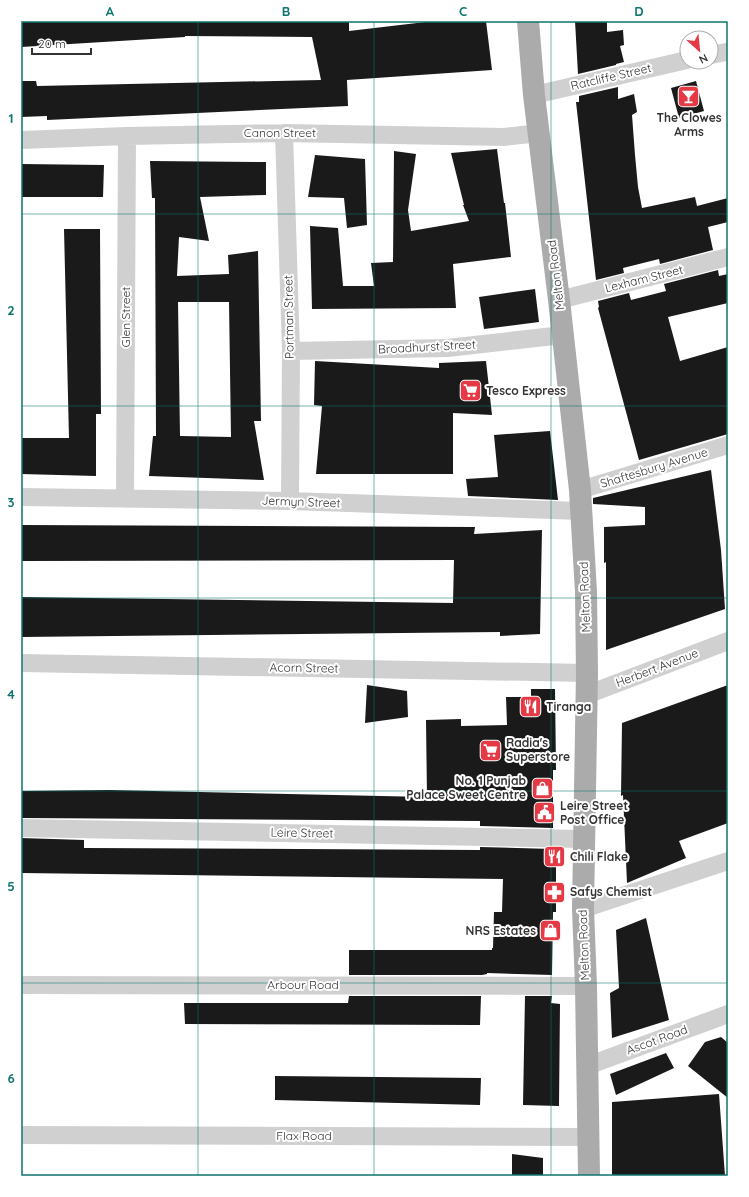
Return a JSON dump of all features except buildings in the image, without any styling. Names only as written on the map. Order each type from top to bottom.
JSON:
[{"type":"main road","name":"Melton Road","points":[[528,21],[534,95],[563,335],[580,501],[586,592],[587,673],[583,909],[586,986],[589,1176]]},
{"type":"street","name":"Ratcliffe Street","points":[[534,95],[679,62]]},
{"type":"street","name":"Canon Street","points":[[21,140],[284,132],[504,137],[539,133]]},
{"type":"street","name":"Portman Street","points":[[284,132],[290,351],[290,501]]},
{"type":"street","name":"Glen Street","points":[[125,499],[127,136]]},
{"type":"street","name":"Lexham Street","points":[[559,300],[728,257]]},
{"type":"street","name":"Broadhurst Street","points":[[290,351],[447,348],[563,335]]},
{"type":"street","name":"Shaftesbury Avenue","points":[[580,501],[728,445]]},
{"type":"street","name":"Jermyn Street","points":[[21,497],[290,501],[580,501]]},
{"type":"street","name":"Herbert Avenue","points":[[586,695],[728,641]]},
{"type":"street","name":"Acorn Street","points":[[21,663],[587,673]]},
{"type":"street","name":"Leire Street","points":[[21,828],[584,839]]},
{"type":"street","points":[[583,909],[728,861]]},
{"type":"street","name":"Arbour Road","points":[[21,985],[586,986]]},
{"type":"street","name":"Ascot Road","points":[[587,1066],[728,1014]]},
{"type":"street","name":"Flax Road","points":[[21,1135],[588,1137]]},
{"type":"place","name":"The Clowes Arms","points":[[689,97]]},
{"type":"place","name":"Tesco Express","points":[[471,391]]},
{"type":"place","name":"Tiranga","points":[[531,707]]},
{"type":"place","name":"Radia's Superstore","points":[[491,750]]},
{"type":"place","name":"No. 1 Punjab Palace Sweet Centre","points":[[542,788]]},
{"type":"place","name":"Leire Street Post Office","points":[[544,813]]},
{"type":"place","name":"Chili Flake","points":[[554,857]]},
{"type":"place","name":"Safys Chemist","points":[[554,892]]},
{"type":"place","name":"NRS Estates","points":[[551,931]]}]
